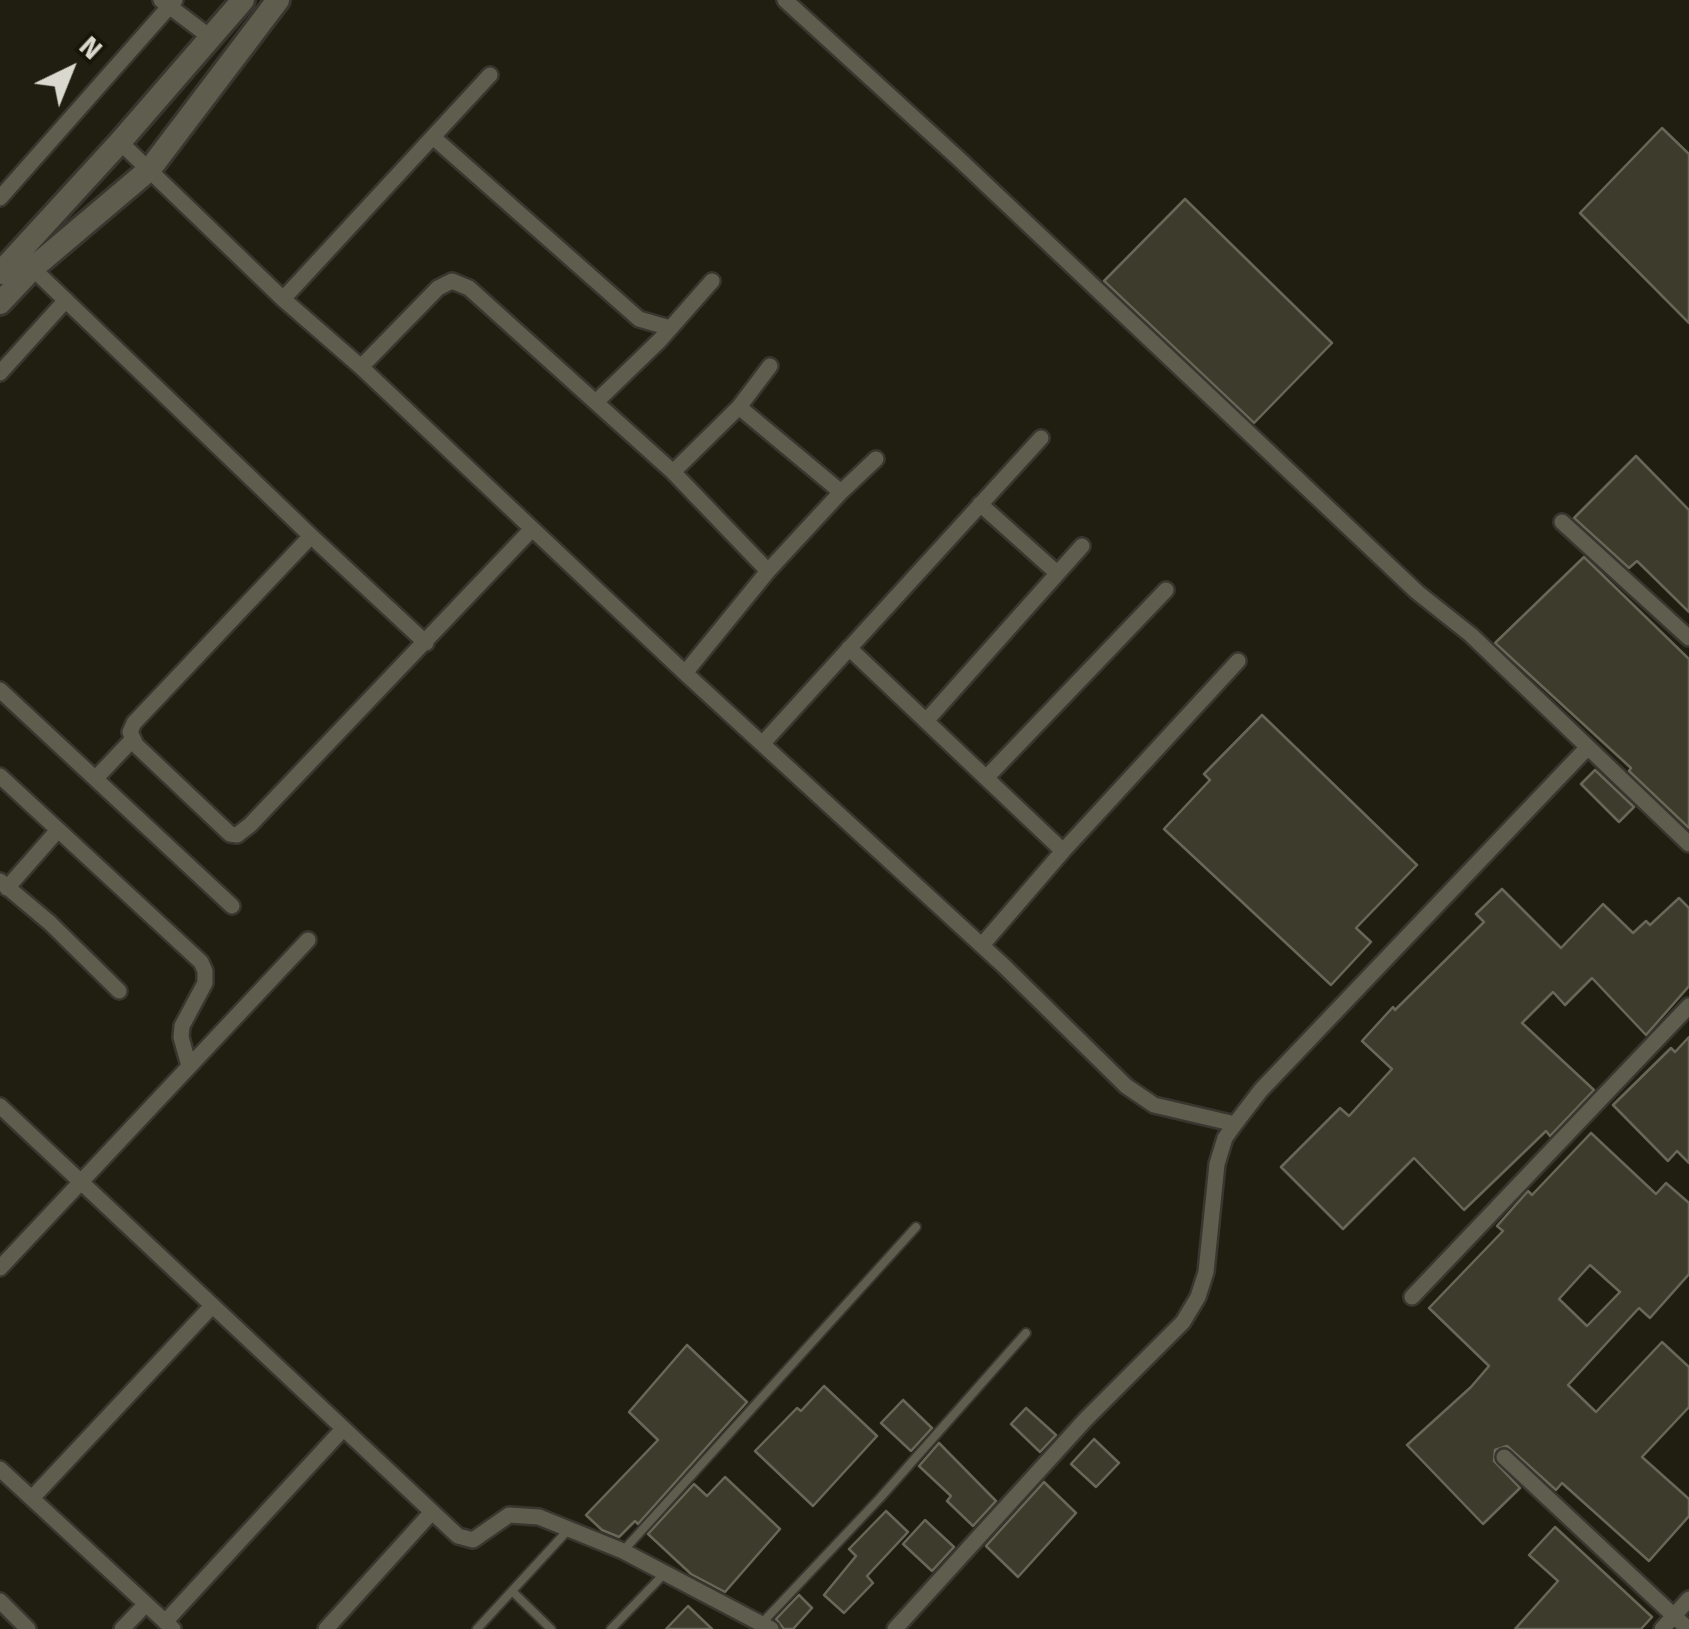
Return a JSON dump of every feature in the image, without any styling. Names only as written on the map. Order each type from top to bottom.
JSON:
[{"type":"street","points":[[0,303],[25,261],[120,142],[243,0]]},
{"type":"street","points":[[0,273],[25,261],[150,169],[278,0]]},
{"type":"street","points":[[785,0],[1417,592],[1471,635],[1689,844]]},
{"type":"street","points":[[0,198],[168,2],[210,38]]},
{"type":"street","points":[[283,299],[490,75]]},
{"type":"street","points":[[433,137],[639,319],[670,328]]},
{"type":"street","points":[[120,142],[283,299],[982,946],[1126,1086],[1154,1105],[1234,1124]]},
{"type":"street","points":[[25,261],[426,643]]},
{"type":"street","points":[[360,368],[438,288],[452,281],[470,288],[673,472],[768,570]]},
{"type":"street","points":[[596,401],[712,281]]},
{"type":"street","points":[[0,373],[66,300]]},
{"type":"street","points":[[673,472],[738,406],[770,366]]},
{"type":"street","points":[[738,406],[841,492]]},
{"type":"street","points":[[763,743],[1042,438]]},
{"type":"street","points":[[685,673],[768,570],[876,459]]},
{"type":"street","points":[[980,504],[1057,573]]},
{"type":"street","points":[[1562,522],[1689,638]]},
{"type":"street","points":[[311,536],[134,723],[130,732],[132,740],[224,830],[237,835],[250,826],[531,530]]},
{"type":"street","points":[[926,720],[1082,546]]},
{"type":"street","points":[[986,778],[1166,590]]},
{"type":"street","points":[[850,648],[1063,851]]},
{"type":"street","points":[[982,946],[1063,851],[1238,661]]},
{"type":"street","points":[[0,690],[232,906]]},
{"type":"street","points":[[96,778],[132,740]]},
{"type":"street","points":[[895,1629],[1086,1419],[1183,1322],[1198,1297],[1206,1272],[1218,1164],[1225,1138],[1234,1124],[1261,1090],[1588,747]]},
{"type":"street","points":[[0,776],[201,962],[206,971],[205,983],[182,1026],[181,1038],[189,1066]]},
{"type":"street","points":[[58,830],[4,884],[119,991]]},
{"type":"street","points":[[0,1268],[308,940]]},
{"type":"street","points":[[1412,1296],[1689,1006]]},
{"type":"street","points":[[0,1106],[458,1536],[468,1540],[479,1537],[502,1518],[518,1513],[569,1528],[665,1573],[759,1626]]},
{"type":"street","points":[[32,1498],[212,1306]]},
{"type":"street","points":[[0,1468],[169,1626],[343,1428]]},
{"type":"street","points":[[1504,1457],[1688,1629]]},
{"type":"street","points":[[326,1629],[432,1513]]},
{"type":"street","points":[[1662,1629],[1689,1599]]},
{"type":"street","points":[[0,1600],[28,1629]]},
{"type":"street","points":[[122,1629],[145,1605]]},
{"type":"lane","points":[[623,1552],[916,1228]]},
{"type":"lane","points":[[759,1626],[880,1498],[1026,1333]]},
{"type":"lane","points":[[477,1629],[569,1528]]},
{"type":"lane","points":[[611,1629],[665,1573]]},
{"type":"lane","points":[[512,1591],[551,1629]]},
{"type":"building","points":[[1662,128],[1689,154],[1689,323],[1580,213]]},
{"type":"building","points":[[1185,199],[1332,343],[1254,423],[1104,281]]},
{"type":"building","points":[[1636,456],[1689,510],[1689,612],[1637,561],[1629,568],[1574,518]]},
{"type":"building","points":[[1584,557],[1689,659],[1689,828],[1629,771],[1631,768],[1495,643]]},
{"type":"building","points":[[1262,715],[1417,865],[1356,928],[1371,942],[1331,985],[1164,829],[1210,780],[1204,774]]},
{"type":"building","points":[[1595,770],[1634,807],[1619,822],[1581,784]]},
{"type":"building","points":[[1502,889],[1561,948],[1603,904],[1633,933],[1646,921],[1650,925],[1679,898],[1689,908],[1689,986],[1646,1035],[1592,978],[1565,1005],[1553,992],[1522,1023],[1594,1090],[1550,1136],[1546,1131],[1464,1210],[1414,1158],[1343,1229],[1281,1167],[1340,1108],[1349,1116],[1392,1069],[1362,1041],[1484,922],[1476,914]]},
{"type":"building","points":[[1689,1037],[1689,1163],[1677,1151],[1668,1161],[1613,1105],[1671,1048],[1675,1052]]},
{"type":"building","points":[[1591,1133],[1656,1194],[1666,1183],[1689,1203],[1689,1274],[1650,1318],[1639,1308],[1568,1385],[1596,1412],[1662,1342],[1689,1367],[1689,1407],[1642,1457],[1689,1499],[1689,1516],[1649,1561],[1562,1483],[1556,1490],[1507,1446],[1495,1450],[1494,1461],[1520,1488],[1483,1524],[1407,1445],[1489,1366],[1429,1308],[1503,1231],[1497,1226],[1528,1191],[1532,1195]],"holes":[[[1590,1265],[1620,1292],[1587,1326],[1559,1299]]]},
{"type":"building","points":[[687,1345],[747,1402],[638,1524],[635,1521],[619,1537],[602,1530],[586,1515],[658,1440],[629,1412]]},
{"type":"building","points":[[824,1386],[877,1436],[813,1506],[755,1451]]},
{"type":"building","points":[[903,1400],[932,1428],[911,1451],[881,1423]]},
{"type":"building","points":[[1026,1408],[1056,1435],[1040,1452],[1011,1424]]},
{"type":"building","points":[[1094,1439],[1119,1463],[1096,1487],[1071,1464]]},
{"type":"building","points":[[939,1443],[996,1501],[973,1526],[947,1501],[951,1496],[919,1466]]},
{"type":"building","points":[[725,1477],[780,1529],[725,1592],[691,1574],[648,1534],[694,1484],[707,1496]]},
{"type":"building","points":[[1044,1482],[1076,1513],[1018,1577],[986,1546]]},
{"type":"building","points":[[886,1511],[908,1532],[867,1576],[873,1583],[844,1613],[824,1595],[856,1556],[849,1549]]},
{"type":"building","points":[[925,1520],[954,1547],[932,1571],[903,1544]]},
{"type":"building","points":[[1555,1527],[1652,1617],[1641,1629],[1515,1629],[1558,1581],[1529,1555]]},
{"type":"building","points":[[799,1595],[812,1608],[793,1629],[784,1629],[776,1619]]},
{"type":"building","points":[[688,1606],[712,1629],[666,1629]]}]
